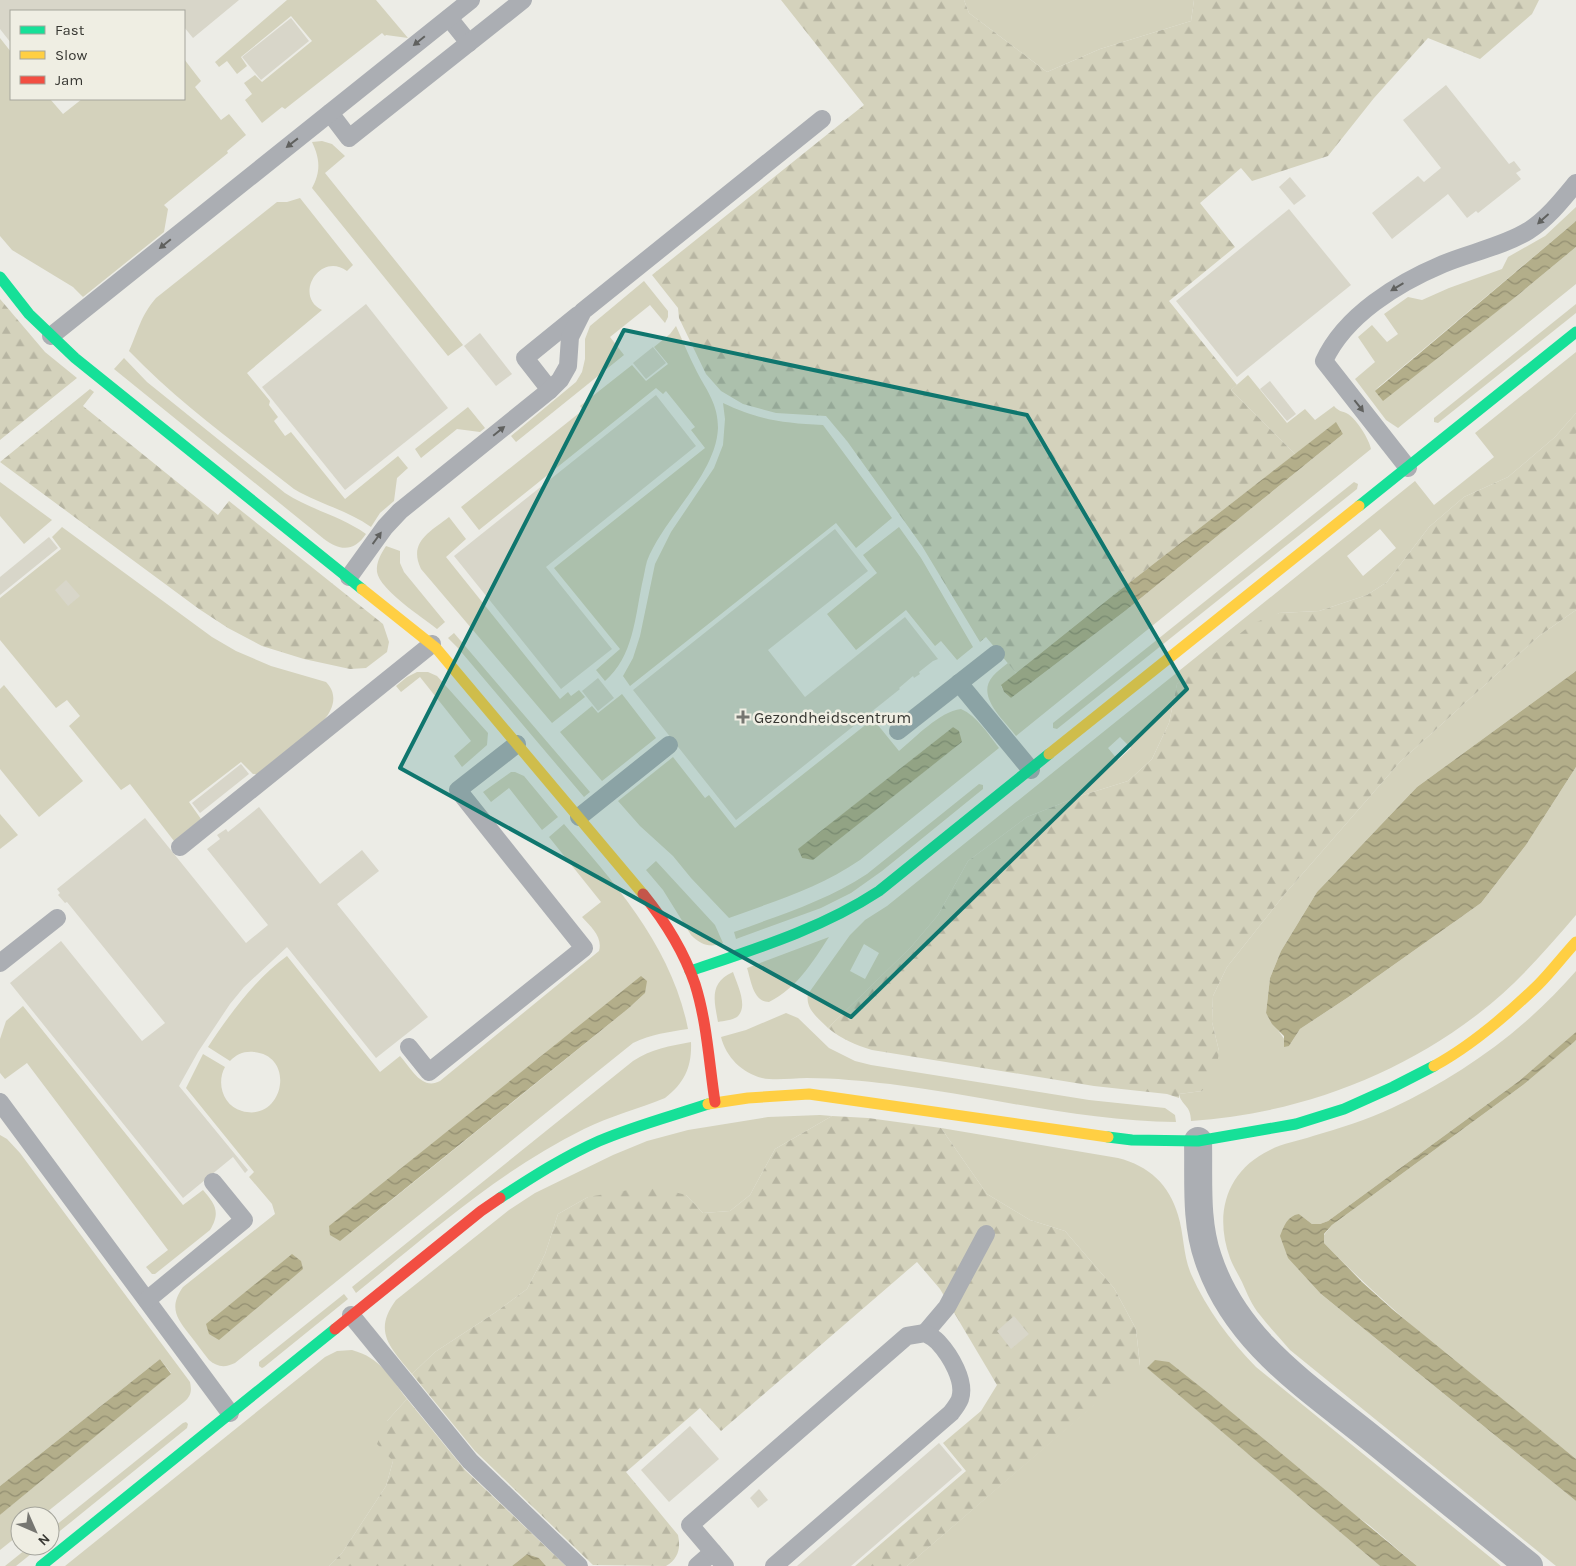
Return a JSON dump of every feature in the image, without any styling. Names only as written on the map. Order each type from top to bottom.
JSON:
[{"type":"street","points":[[0,277],[30,314],[82,364],[432,644],[646,898],[670,933],[690,970],[699,1004],[716,1102]]},
{"type":"street","points":[[690,970],[816,927],[857,907],[879,892],[1576,332]]},
{"type":"street","points":[[40,1566],[482,1211],[527,1180],[598,1142],[716,1102],[809,1094],[1132,1140],[1198,1141],[1296,1124],[1344,1109],[1402,1083],[1450,1057],[1499,1019],[1538,985],[1576,942]]},
{"type":"street","points":[[1198,1141],[1201,1228],[1208,1257],[1222,1290],[1245,1328],[1284,1369],[1530,1566]]},
{"type":"lane","points":[[51,336],[471,0]]},
{"type":"lane","points":[[330,113],[350,138],[523,0]]},
{"type":"lane","points":[[449,18],[469,43]]},
{"type":"lane","points":[[550,390],[525,358],[822,119]]},
{"type":"lane","points":[[1408,468],[1324,360],[1331,346],[1350,324],[1377,300],[1397,286],[1442,264],[1527,232],[1558,205],[1576,183]]},
{"type":"lane","points":[[348,577],[385,527],[400,511],[560,380],[568,366],[570,337],[583,311]]},
{"type":"lane","points":[[180,847],[432,644]]},
{"type":"lane","points":[[898,731],[996,654]]},
{"type":"lane","points":[[959,683],[1031,770]]},
{"type":"lane","points":[[409,1047],[429,1072],[584,948],[458,790],[517,744]]},
{"type":"lane","points":[[579,817],[669,745]]},
{"type":"lane","points":[[0,964],[57,918]]},
{"type":"lane","points":[[0,1102],[230,1413]]},
{"type":"lane","points":[[147,1300],[244,1220],[212,1182]]},
{"type":"lane","points":[[725,1566],[690,1525],[907,1336],[925,1332],[947,1307],[986,1234]]},
{"type":"lane","points":[[351,1316],[470,1461],[579,1566]]},
{"type":"lane","points":[[774,1566],[952,1413],[960,1399],[961,1388],[957,1373],[937,1340],[925,1332]]},
{"type":"lane","points":[[697,1566],[713,1552]]},
{"type":"highlighted area","points":[[624,330],[1027,415],[1187,689],[851,1017],[400,768]]},
{"type":"green space","points":[[287,0],[376,0],[408,38],[385,36],[382,33],[285,109],[282,107],[262,123],[245,100],[252,94],[244,83],[255,75],[262,82],[312,41],[291,16],[241,57],[247,66],[237,74],[227,61],[219,67],[215,62]]},
{"type":"green space","points":[[781,0],[964,0],[969,13],[1047,72],[1100,49],[1191,21],[1194,0],[1539,0],[1532,14],[1480,59],[1428,38],[1374,98],[1328,156],[1252,181],[1241,168],[1200,203],[1235,247],[1169,301],[1237,385],[1231,390],[1295,454],[1016,673],[986,637],[980,642],[922,546],[847,441],[826,416],[776,413],[743,404],[721,391],[706,374],[679,318],[678,308],[652,275],[864,105]]},
{"type":"green space","points":[[964,0],[1194,0],[1191,21],[1100,49],[1047,72],[969,13]]},
{"type":"green space","points":[[0,38],[10,51],[10,100],[51,100],[63,114],[81,100],[185,100],[185,60],[201,81],[195,87],[221,120],[229,114],[246,135],[227,151],[228,153],[164,205],[168,209],[164,232],[83,297],[73,287],[12,250],[0,236]]},
{"type":"green space","points":[[322,141],[332,144],[345,156],[325,173],[463,345],[448,356],[312,188],[317,176],[318,165],[317,154],[312,142]]},
{"type":"green space","points":[[300,198],[353,265],[347,271],[337,266],[328,267],[320,271],[310,286],[310,295],[314,303],[322,310],[247,373],[270,401],[269,405],[278,417],[274,421],[285,436],[291,432],[345,499],[398,456],[408,468],[397,478],[394,501],[380,513],[371,527],[294,489],[188,406],[129,351],[143,317],[156,298],[277,202],[287,202]]},
{"type":"green space","points":[[1576,207],[1576,221],[1375,390],[1518,295],[1576,247],[1576,284],[1398,428],[1386,420],[1355,379],[1375,362],[1358,337],[1372,325],[1387,342],[1398,334],[1384,314],[1408,297],[1422,300],[1502,269],[1508,257],[1545,236]]},
{"type":"green space","points":[[644,281],[668,311],[665,323],[650,305],[610,337],[624,355],[516,442],[511,436],[576,382],[582,372],[585,359],[585,339],[590,326]]},
{"type":"green space","points":[[0,299],[45,352],[77,378],[0,440]]},
{"type":"green space","points":[[1576,304],[1576,313],[1438,423],[1434,422],[1434,418]]},
{"type":"green space","points":[[676,326],[714,405],[718,419],[715,445],[699,479],[665,528],[647,561],[635,623],[627,649],[622,660],[605,681],[596,670],[620,649],[554,568],[705,448],[691,430],[695,427],[666,391],[663,394],[656,388],[479,530],[461,507],[583,410],[580,406],[632,365],[646,381],[668,364],[654,347],[670,334]]},
{"type":"green space","points":[[1576,352],[1576,413],[1555,437],[1508,477],[1464,497],[1429,527],[1387,582],[1367,595],[1319,611],[1279,613],[1177,684],[1169,723],[1152,759],[1128,781],[1080,796],[1027,817],[968,861],[938,915],[911,947],[828,1028],[816,1017],[808,1004],[808,994],[850,935],[865,920],[887,906],[1415,481],[1434,505],[1494,457],[1475,433]],"holes":[[[1380,529],[1396,548],[1363,576],[1347,556]],[[1120,737],[1131,748],[1118,760],[1108,748]],[[864,944],[879,953],[865,979],[850,971]]]},
{"type":"green space","points":[[124,358],[147,382],[285,493],[346,522],[366,534],[357,544],[346,548],[336,546],[324,539],[114,369]]},
{"type":"green space","points":[[1248,375],[1287,423],[1305,409],[1315,420],[1334,406],[1348,414],[1359,425],[1371,449],[1016,736],[993,708],[989,700],[988,684],[996,672],[1008,663],[1016,673],[1001,686],[1004,692],[1011,698],[1125,611],[1343,434],[1335,423],[1295,454],[1231,390]]},
{"type":"green space","points":[[90,389],[94,392],[83,406],[218,515],[229,501],[383,624],[389,642],[387,652],[366,668],[350,669],[304,659],[262,646],[228,628],[199,609],[0,462]]},
{"type":"green space","points":[[723,403],[771,420],[823,425],[892,518],[856,548],[836,523],[630,686],[623,676],[633,658],[640,636],[655,564],[671,532],[714,468],[723,445],[725,419]]},
{"type":"green space","points":[[468,407],[485,428],[480,432],[457,429],[421,458],[415,449]]},
{"type":"green space","points":[[1576,413],[1576,610],[1539,636],[1400,762],[1284,895],[1227,967],[1213,996],[1212,1022],[1219,1051],[1216,1074],[1202,1091],[1179,1094],[1179,1098],[1167,1094],[1094,1086],[872,1050],[849,1041],[828,1028],[911,947],[938,915],[968,861],[1027,817],[1080,796],[1128,781],[1152,759],[1169,723],[1177,684],[1252,624],[1279,613],[1319,611],[1367,595],[1387,582],[1429,527],[1464,497],[1508,477],[1555,437]]},
{"type":"green space","points":[[0,482],[52,520],[24,544],[0,516]]},
{"type":"green space","points":[[1354,482],[1358,484],[1357,489],[1057,729],[1053,728],[1053,723]]},
{"type":"green space","points":[[449,517],[466,539],[446,557],[560,699],[568,692],[571,696],[579,690],[585,697],[552,723],[421,569],[417,552],[419,545],[428,533]]},
{"type":"green space","points":[[62,527],[212,637],[236,651],[271,666],[326,682],[332,691],[332,707],[323,721],[257,774],[253,774],[241,762],[189,802],[201,819],[174,841],[130,784],[121,790],[69,726],[80,716],[67,700],[56,708],[0,640],[0,598],[61,549],[52,537]]},
{"type":"green space","points":[[899,527],[921,558],[973,647],[957,660],[941,641],[935,646],[906,610],[856,650],[827,614],[877,573],[863,555]]},
{"type":"green space","points":[[386,546],[400,551],[400,563],[404,572],[445,622],[437,629],[393,595],[380,579],[377,565]]},
{"type":"green space","points":[[1576,610],[1576,671],[1417,787],[1317,892],[1281,951],[1270,978],[1266,1013],[1289,1046],[1300,1029],[1481,903],[1526,845],[1576,767],[1576,915],[1505,992],[1446,1037],[1413,1057],[1342,1089],[1305,1101],[1230,1117],[1191,1121],[1188,1108],[1179,1094],[1202,1091],[1219,1051],[1212,1022],[1213,996],[1227,967],[1284,895],[1400,762],[1539,636]]},
{"type":"green space","points":[[454,633],[590,792],[584,797],[448,638]]},
{"type":"green space","points":[[417,672],[428,672],[437,676],[488,733],[487,745],[462,767],[454,756],[471,741],[420,677],[401,692],[396,686]]},
{"type":"green space","points":[[4,685],[83,781],[39,817],[0,769],[0,689]]},
{"type":"green space","points":[[622,694],[656,738],[602,781],[560,732],[592,706],[598,713]]},
{"type":"green space","points":[[961,709],[972,716],[999,748],[860,860],[813,886],[729,918],[673,856],[640,826],[618,801],[673,757],[705,798],[709,795],[735,828],[873,719],[899,751],[936,720]],"holes":[[[953,727],[962,742],[813,859],[802,858],[799,849]]]},
{"type":"green space","points":[[511,772],[524,776],[558,817],[542,830],[509,788],[491,802],[483,792]]},
{"type":"green space","points":[[979,784],[983,785],[983,789],[882,871],[851,893],[821,908],[736,939],[734,932],[819,900],[867,874]]},
{"type":"green space","points":[[0,814],[18,835],[0,849]]},
{"type":"green space","points":[[564,824],[622,894],[640,919],[669,971],[680,999],[688,1029],[653,1035],[633,1043],[235,1363],[224,1366],[212,1362],[178,1317],[175,1306],[176,1300],[183,1287],[275,1214],[272,1204],[249,1177],[254,1172],[186,1088],[203,1054],[225,1067],[222,1073],[221,1087],[226,1099],[235,1108],[242,1111],[256,1112],[267,1107],[275,1099],[280,1088],[280,1076],[276,1065],[268,1056],[247,1052],[238,1055],[230,1061],[208,1047],[253,986],[287,956],[380,1072],[400,1056],[422,1081],[434,1083],[440,1081],[599,951],[598,937],[582,917],[601,902],[549,837]],"holes":[[[645,993],[629,1008],[341,1241]]]},
{"type":"green space","points":[[656,861],[715,925],[723,943],[706,945],[691,935],[663,890],[646,870]]},
{"type":"green space","points":[[829,937],[803,974],[788,990],[769,1002],[759,998],[747,968]]},
{"type":"green space","points":[[1576,971],[1576,1032],[1570,1038],[1519,1081],[1328,1221],[1312,1224],[1299,1214],[1321,1294],[1576,1501],[1576,1566],[1556,1566],[1290,1350],[1252,1304],[1230,1258],[1223,1226],[1224,1210],[1234,1182],[1255,1159],[1280,1146],[1373,1116],[1443,1081],[1468,1066],[1514,1032],[1536,1013]]},
{"type":"green space","points":[[733,972],[741,995],[742,1007],[737,1017],[718,1022],[715,993],[720,981]]},
{"type":"green space","points":[[23,1006],[183,1205],[203,1190],[215,1208],[215,1218],[210,1230],[155,1274],[152,1274],[146,1267],[168,1250],[27,1063],[5,1079],[0,1073],[0,1039],[6,1021]]},
{"type":"green space","points":[[786,1013],[798,1018],[829,1048],[855,1061],[1089,1100],[1165,1108],[1175,1115],[1176,1122],[1140,1121],[1068,1113],[890,1084],[817,1078],[767,1079],[755,1076],[736,1063],[727,1051],[721,1037],[746,1030]]},
{"type":"green space","points":[[1576,1040],[1576,1459],[1447,1355],[1384,1301],[1324,1243],[1324,1235],[1332,1225],[1523,1085]]},
{"type":"green space","points":[[691,1042],[690,1059],[686,1073],[678,1086],[665,1098],[594,1124],[523,1164],[438,1226],[356,1293],[352,1287],[633,1061],[654,1051]]},
{"type":"green space","points":[[832,1116],[775,1149],[750,1195],[730,1211],[703,1213],[686,1195],[588,1197],[558,1214],[545,1254],[527,1289],[435,1352],[412,1374],[391,1348],[385,1331],[385,1321],[396,1300],[509,1210],[535,1193],[613,1155],[647,1141],[688,1130],[768,1117]]},
{"type":"green space","points":[[832,1116],[868,1118],[941,1128],[987,1194],[1030,1220],[1065,1231],[1114,1288],[1136,1329],[1140,1366],[907,1566],[855,1566],[966,1471],[943,1443],[981,1411],[997,1385],[940,1289],[917,1262],[721,1431],[700,1408],[626,1472],[678,1535],[679,1549],[673,1560],[666,1566],[593,1565],[475,1451],[412,1374],[435,1352],[527,1289],[545,1254],[558,1214],[588,1197],[651,1186],[686,1195],[703,1213],[730,1211],[750,1195],[775,1149]]},
{"type":"green space","points":[[941,1128],[1118,1158],[1129,1161],[1148,1171],[1163,1185],[1174,1204],[1180,1222],[1188,1267],[1197,1287],[1219,1324],[1246,1356],[1256,1367],[1501,1566],[1417,1566],[1369,1525],[1148,1368],[1380,1566],[907,1566],[1140,1365],[1136,1329],[1114,1288],[1065,1231],[1030,1220],[987,1194]]},
{"type":"green space","points":[[0,1135],[7,1139],[20,1153],[190,1382],[191,1388],[190,1395],[184,1402],[54,1506],[11,1506],[171,1373],[160,1359],[0,1486]]},
{"type":"green space","points":[[344,1294],[348,1299],[264,1367],[259,1366],[259,1362]]},
{"type":"green space","points":[[352,1350],[378,1363],[407,1399],[387,1421],[393,1461],[386,1486],[342,1553],[329,1566],[65,1566],[325,1357],[337,1351]]},
{"type":"green space","points":[[407,1399],[465,1470],[566,1566],[546,1566],[539,1558],[527,1554],[512,1566],[329,1566],[342,1553],[386,1486],[393,1461],[377,1444],[387,1421]]},
{"type":"green space","points":[[186,1422],[188,1424],[187,1428],[60,1531],[60,1522]]},
{"type":"green space","points":[[10,1507],[10,1542],[0,1550],[0,1515]]},
{"type":"green space","points":[[18,1556],[28,1556],[16,1566],[5,1566]]},
{"type":"water","points":[[1576,221],[1576,247],[1383,401],[1375,391]]},
{"type":"water","points":[[1336,422],[1343,434],[1125,611],[1011,698],[1004,692],[1001,685]]},
{"type":"water","points":[[1576,671],[1576,767],[1526,845],[1481,903],[1300,1029],[1289,1046],[1284,1047],[1284,1036],[1272,1024],[1266,1013],[1270,978],[1281,951],[1317,892],[1417,787]]},
{"type":"water","points":[[953,727],[959,731],[962,742],[813,860],[802,858],[798,849]]},
{"type":"water","points":[[641,976],[647,981],[645,993],[629,1008],[340,1241],[330,1235],[329,1226]]},
{"type":"water","points":[[1576,1032],[1576,1040],[1574,1042],[1523,1085],[1332,1225],[1324,1234],[1324,1243],[1362,1282],[1392,1309],[1576,1459],[1576,1501],[1321,1294],[1288,1258],[1280,1236],[1286,1222],[1295,1215],[1299,1214],[1312,1224],[1328,1221],[1519,1081]]},
{"type":"water","points":[[292,1254],[301,1261],[303,1269],[219,1340],[209,1334],[206,1324]]},
{"type":"water","points":[[160,1359],[171,1374],[0,1515],[0,1486]]},
{"type":"water","points":[[1155,1360],[1169,1362],[1417,1566],[1380,1566],[1147,1368]]},
{"type":"water","points":[[527,1554],[539,1558],[546,1566],[512,1566]]},
{"type":"building","points":[[0,0],[239,0],[193,38],[185,28],[185,10],[10,10],[10,42],[0,29]]},
{"type":"building","points":[[291,18],[309,41],[261,80],[242,57]]},
{"type":"building","points":[[1446,85],[1509,164],[1514,161],[1521,170],[1516,173],[1521,179],[1478,213],[1476,211],[1467,218],[1448,194],[1392,239],[1372,213],[1418,176],[1424,182],[1441,168],[1403,120]]},
{"type":"building","points":[[1290,177],[1306,196],[1294,205],[1279,187]]},
{"type":"building","points":[[1289,209],[1351,285],[1237,377],[1176,301]]},
{"type":"building","points":[[366,304],[448,408],[345,490],[262,387]]},
{"type":"building","points":[[480,333],[512,374],[496,386],[464,346]]},
{"type":"building","points":[[653,347],[666,363],[646,379],[633,363]]},
{"type":"building","points":[[1270,381],[1296,414],[1287,421],[1260,389]]},
{"type":"building","points":[[656,395],[696,446],[546,567],[612,649],[561,689],[454,556]]},
{"type":"building","points":[[835,529],[868,571],[768,650],[805,697],[905,617],[938,659],[919,672],[920,674],[914,678],[913,676],[900,689],[736,820],[633,690]]},
{"type":"building","points":[[49,537],[58,548],[0,595],[0,577]]},
{"type":"building","points":[[66,580],[80,596],[68,606],[55,590]]},
{"type":"building","points":[[598,678],[614,698],[598,711],[582,691]]},
{"type":"building","points":[[241,764],[249,774],[200,813],[192,803]]},
{"type":"building","points":[[259,807],[320,884],[362,850],[379,871],[337,904],[428,1017],[376,1058],[287,947],[244,987],[230,1004],[198,1052],[179,1086],[248,1170],[245,1173],[233,1157],[183,1198],[10,983],[61,941],[142,1041],[165,1023],[67,902],[65,903],[58,895],[60,893],[57,889],[145,818],[246,943],[268,925],[207,849],[220,839],[217,835],[226,829],[228,832]]},
{"type":"building","points":[[1014,1316],[1029,1334],[1011,1349],[997,1331]]},
{"type":"building","points":[[690,1426],[719,1459],[669,1502],[641,1470]]},
{"type":"building","points":[[939,1443],[962,1470],[851,1566],[797,1566]]},
{"type":"building","points":[[759,1489],[768,1500],[758,1508],[750,1498]]},
{"type":"traffic: fast","points":[[0,277],[29,314],[75,358],[362,589]]},
{"type":"traffic: fast","points":[[1359,506],[1576,332]]},
{"type":"traffic: fast","points":[[690,971],[739,955],[811,927],[879,891],[1049,754]]},
{"type":"traffic: fast","points":[[1108,1137],[1132,1140],[1198,1141],[1296,1124],[1344,1109],[1434,1066]]},
{"type":"traffic: fast","points":[[500,1198],[561,1160],[599,1141],[708,1104]]},
{"type":"traffic: fast","points":[[41,1566],[335,1329]]},
{"type":"traffic: slow","points":[[1049,754],[1359,506]]},
{"type":"traffic: slow","points":[[362,589],[436,648],[643,894]]},
{"type":"traffic: slow","points":[[1434,1066],[1475,1039],[1514,1007],[1543,980],[1576,942]]},
{"type":"traffic: slow","points":[[708,1104],[748,1098],[809,1094],[1108,1137]]},
{"type":"traffic: jam","points":[[643,894],[673,937],[695,984],[705,1028],[715,1102]]},
{"type":"traffic: jam","points":[[335,1329],[481,1211],[500,1198]]},
{"type":"place","name":"Gezondheidscentrum","points":[[743,717]]}]
